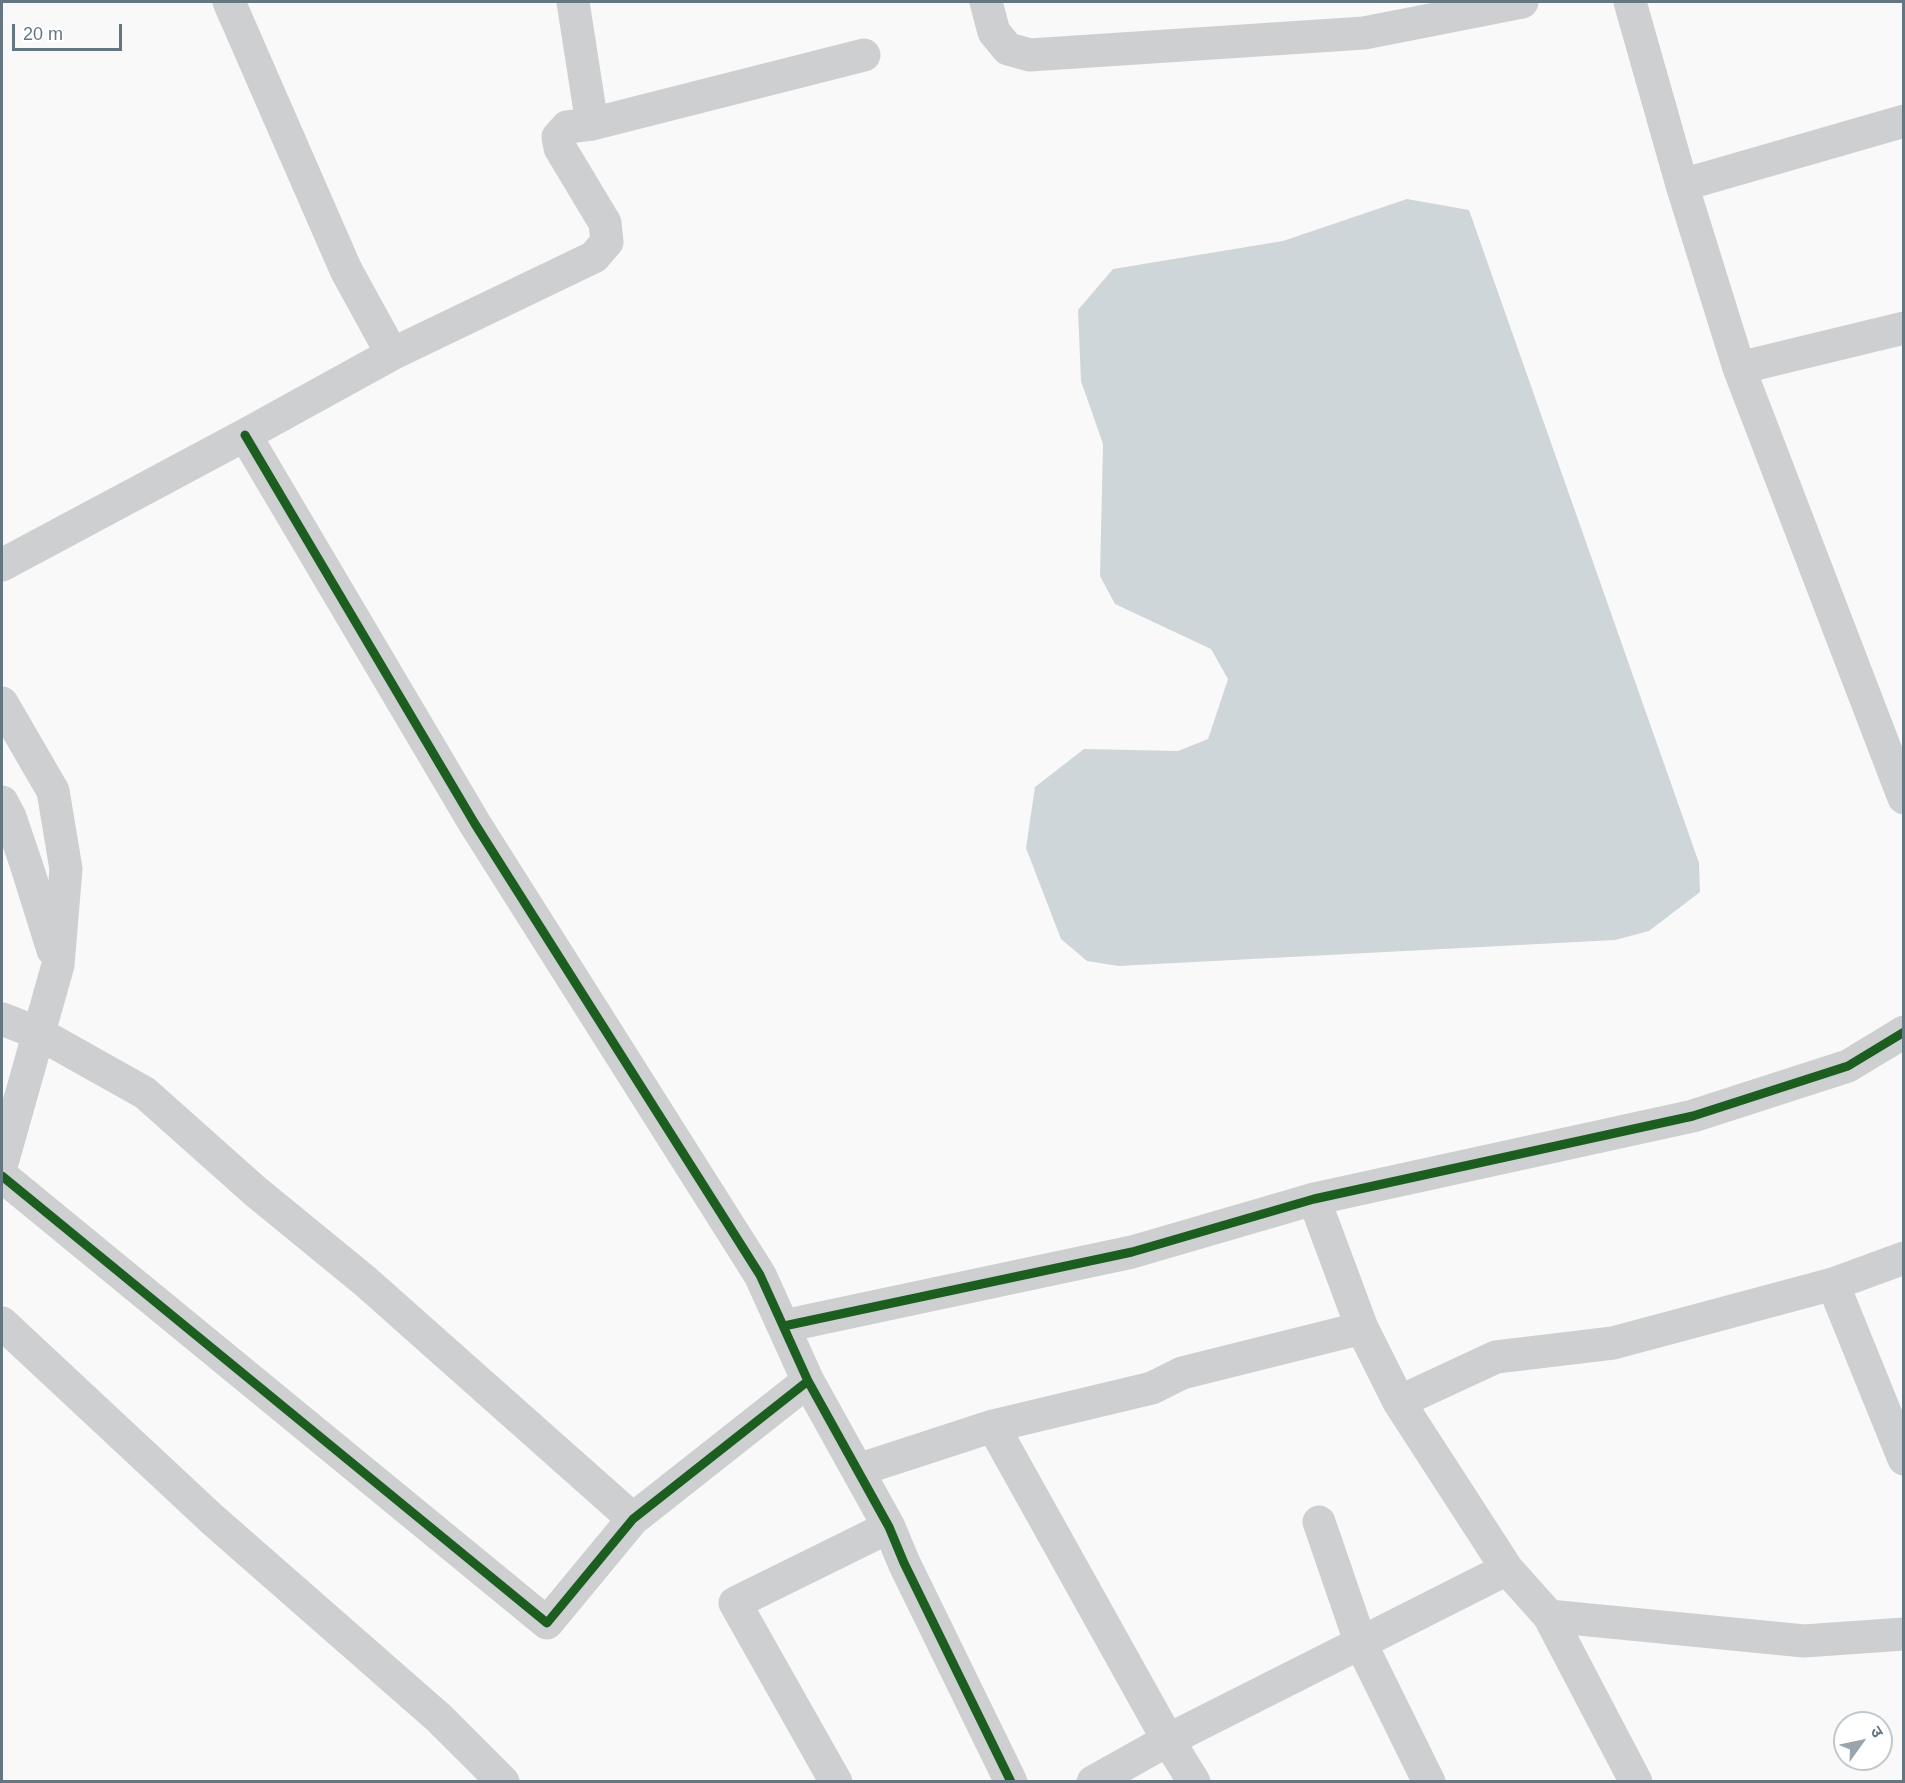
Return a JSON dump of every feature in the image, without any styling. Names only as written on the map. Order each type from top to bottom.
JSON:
[{"type":"street","points":[[229,2],[346,270],[392,354]]},
{"type":"street","points":[[573,2],[592,124]]},
{"type":"street","points":[[986,2],[994,32],[1008,49],[1030,55],[1364,33],[1522,2]]},
{"type":"street","points":[[1630,2],[1682,185],[1739,368],[1904,798]]},
{"type":"street","points":[[2,565],[392,354],[594,257],[607,242],[605,223],[560,148],[558,137],[567,128],[592,124],[864,56]]},
{"type":"street","points":[[1682,185],[1904,121]]},
{"type":"street","points":[[1739,368],[1904,328]]},
{"type":"street","points":[[245,435],[476,824],[760,1275],[808,1381],[889,1527],[904,1563],[1011,1782]]},
{"type":"street","points":[[2,703],[52,791],[66,869],[58,965],[2,1163]]},
{"type":"street","points":[[2,802],[10,817],[58,965]]},
{"type":"street","points":[[2,1019],[38,1033],[146,1093],[255,1191],[365,1281],[633,1519]]},
{"type":"street","points":[[784,1326],[1132,1252],[1314,1199],[1693,1116],[1848,1066],[1904,1032]]},
{"type":"street","points":[[2,1176],[547,1623],[633,1519],[808,1381]]},
{"type":"street","points":[[1314,1199],[1362,1328],[1399,1402],[1507,1569],[1550,1616],[1636,1782]]},
{"type":"street","points":[[1399,1402],[1496,1357],[1613,1343],[1833,1284],[1904,1258]]},
{"type":"street","points":[[1833,1284],[1904,1459]]},
{"type":"street","points":[[2,1323],[213,1520],[439,1718],[503,1782]]},
{"type":"street","points":[[858,1470],[993,1426],[1152,1388],[1182,1373],[1362,1328]]},
{"type":"street","points":[[993,1426],[1168,1740],[1194,1782]]},
{"type":"street","points":[[1319,1522],[1361,1644],[1429,1782]]},
{"type":"street","points":[[836,1782],[735,1603],[889,1527]]},
{"type":"street","points":[[1092,1782],[1168,1740],[1507,1569]]},
{"type":"street","points":[[1550,1616],[1804,1641],[1904,1634]]},
{"type":"shaded area","points":[[1407,199],[1469,210],[1699,863],[1700,892],[1649,931],[1615,940],[1118,966],[1087,961],[1061,939],[1026,848],[1035,787],[1084,749],[1178,751],[1208,739],[1228,679],[1211,649],[1115,604],[1100,576],[1103,444],[1081,381],[1078,310],[1113,269],[1283,241]]},
{"type":"cycle path","points":[[245,435],[475,824],[760,1275],[808,1381],[889,1527],[904,1563],[1011,1782]]},
{"type":"cycle path","points":[[784,1326],[1132,1252],[1314,1199],[1693,1116],[1848,1066],[1904,1032]]},
{"type":"cycle path","points":[[2,1176],[547,1623],[633,1519],[808,1381]]}]
